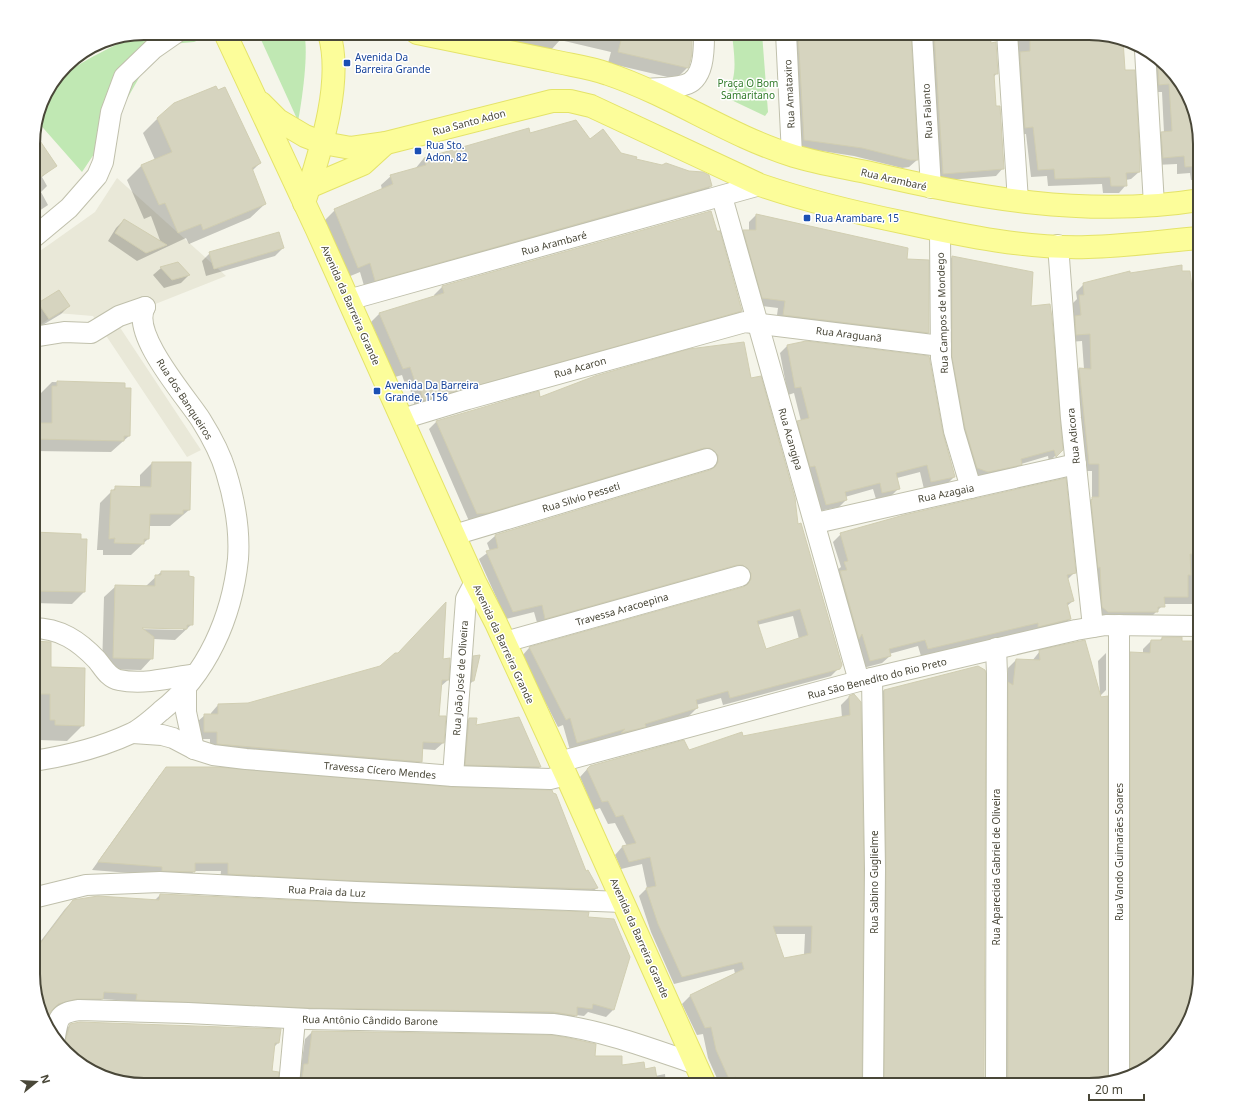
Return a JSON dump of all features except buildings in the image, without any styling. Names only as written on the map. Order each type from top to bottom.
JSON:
[{"type":"main road","name":"Avenida da Barreira Grande","points":[[228,40],[255,97],[307,195],[348,300],[475,582],[505,642],[703,1078]]},
{"type":"main road","points":[[307,195],[323,143],[334,76],[334,56],[331,40]]},
{"type":"main road","name":"Rua Arambaré","points":[[450,40],[606,73],[649,89],[745,136],[792,155],[931,188],[1018,201],[1122,207],[1193,201]]},
{"type":"main road","name":"Rua Santo Adon","points":[[255,97],[278,120],[305,136],[323,143],[351,148],[386,143],[552,102],[570,101],[591,106],[760,185]]},
{"type":"main road","points":[[307,195],[363,164],[386,143]]},
{"type":"main road","points":[[760,185],[785,194],[861,213],[940,231],[989,239],[1087,247],[1193,239]]},
{"type":"street","points":[[40,232],[69,208],[97,176],[103,162],[111,112],[124,77],[153,49],[166,40]]},
{"type":"street","points":[[649,89],[685,85],[693,79],[700,68],[704,53],[704,40]]},
{"type":"street","name":"Rua Amataxiro","points":[[786,40],[792,155]]},
{"type":"street","name":"Rua Falanto","points":[[922,40],[931,188]]},
{"type":"street","points":[[1007,40],[1018,201]]},
{"type":"street","points":[[1145,56],[1154,205]]},
{"type":"street","name":"Rua Arambaré","points":[[348,300],[722,197],[760,185]]},
{"type":"street","name":"Rua Acangipa","points":[[722,197],[816,523],[865,680]]},
{"type":"street","name":"Rua Campos de Mondego","points":[[940,231],[941,358],[952,425],[971,488]]},
{"type":"street","name":"Rua Adicora","points":[[1058,245],[1076,464],[1093,627]]},
{"type":"street","name":"Rua dos Banqueiros","points":[[40,336],[64,332],[91,333],[119,316],[145,307],[143,311],[143,321],[151,346],[167,374],[201,421],[226,472],[233,505],[238,558],[232,591],[223,625],[206,660],[190,682],[170,704],[133,732],[94,748],[66,756],[40,760]]},
{"type":"street","name":"Rua Acaron","points":[[402,419],[734,324],[745,322],[758,323]]},
{"type":"street","name":"Rua Araguanã","points":[[758,323],[941,346]]},
{"type":"street","name":"Rua Silvio Pesseti","points":[[454,535],[707,459]]},
{"type":"street","name":"Rua Azagaia","points":[[816,523],[1076,464]]},
{"type":"street","name":"Travessa Aracoepina","points":[[505,642],[740,576]]},
{"type":"street","name":"Rua João José de Oliveira","points":[[453,776],[466,599],[475,582]]},
{"type":"street","name":"Rua São Benedito do Rio Preto","points":[[562,768],[865,680],[996,648],[1093,627],[1119,625],[1193,626]]},
{"type":"street","name":"Rua Vando Guimarães Soares","points":[[1119,625],[1119,1073]]},
{"type":"street","points":[[40,629],[56,630],[70,636],[97,660],[107,674],[118,680],[190,682],[186,712],[194,749]]},
{"type":"street","name":"Rua Aparecida Gabriel de Oliveira","points":[[996,648],[996,1078]]},
{"type":"street","name":"Rua Sabino Guglielme","points":[[865,680],[875,869],[873,1078]]},
{"type":"street","name":"Travessa Cícero Mendes","points":[[133,732],[162,735],[173,738],[194,749],[213,755],[246,759],[453,776],[550,779],[562,768]]},
{"type":"street","name":"Rua Praia da Luz","points":[[40,896],[86,885],[160,882],[356,892],[623,902]]},
{"type":"street","name":"Rua Antônio Cândido Barone","points":[[56,1031],[60,1017],[66,1012],[79,1010],[188,1013],[295,1019],[495,1022],[571,1026],[604,1034],[696,1064]]},
{"type":"street","points":[[290,1078],[295,1019]]},
{"type":"shaded area","points":[[117,178],[226,276],[115,320],[201,450],[187,457],[93,316],[57,313],[40,325],[40,251],[95,212]]},
{"type":"green space","points":[[199,40],[194,42],[172,44],[144,69],[106,136],[82,172],[42,126],[48,104],[61,81],[73,68],[119,43],[130,41]]},
{"type":"green space","points":[[261,40],[305,40],[306,52],[303,89],[298,121]]},
{"type":"green space","name":"Praça O Bom Samaritano","points":[[733,40],[763,40],[768,112],[765,116],[725,97],[734,74]]},
{"type":"place","name":"Avenida Da Barreira Grande","points":[[347,63]]},
{"type":"place","name":"Rua Sto. Adon, 82","points":[[418,151]]},
{"type":"place","name":"Rua Arambare, 15","points":[[807,218]]},
{"type":"place","name":"Avenida Da Barreira Grande, 1156","points":[[377,391]]}]
